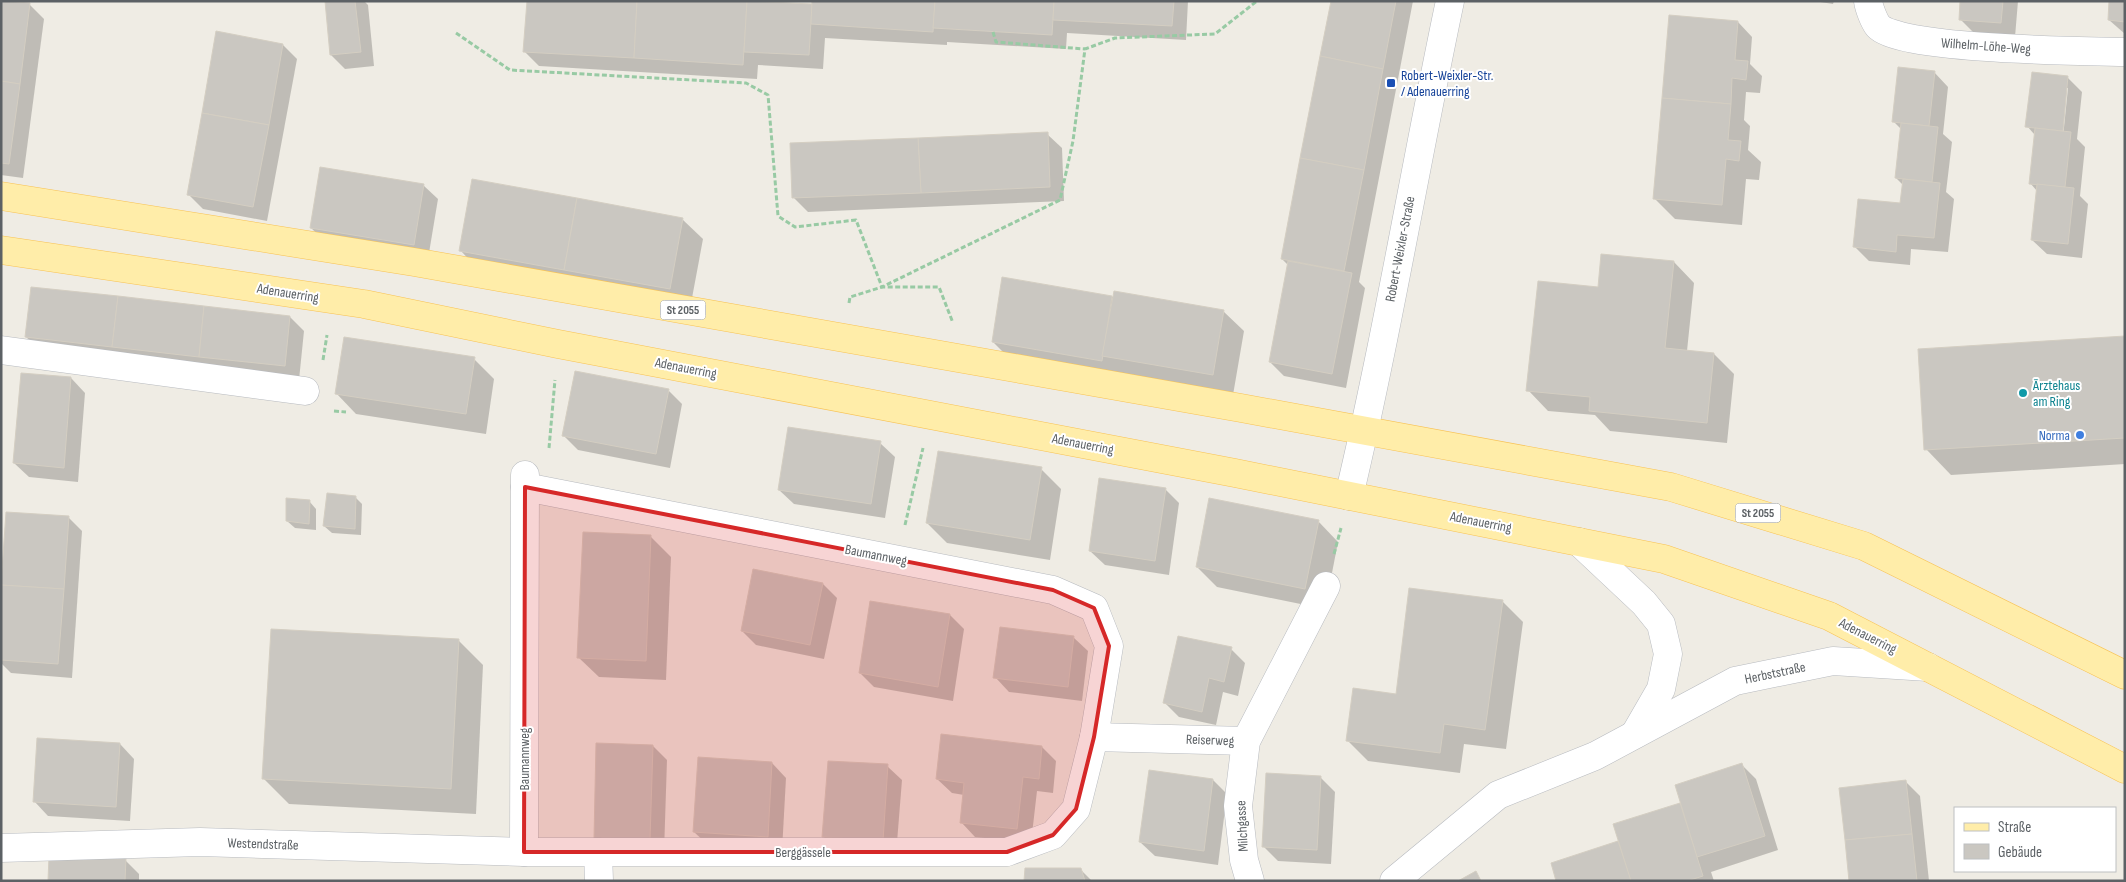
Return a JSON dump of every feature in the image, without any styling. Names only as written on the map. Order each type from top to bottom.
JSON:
[{"type":"main road","name":"St 2055","points":[[1,196],[406,260],[1672,487],[1864,546],[2125,675]]},
{"type":"main road","name":"Adenauerring","points":[[1,250],[364,304],[558,344],[1349,496],[1664,559],[1829,616],[2125,769]]},
{"type":"street","name":"Robert-Weixler-Straße","points":[[1349,496],[1364,431],[1430,93],[1450,1]]},
{"type":"street","name":"Wilhelm-Löhe-Weg","points":[[1868,1],[1878,26],[1895,36],[1953,44],[2070,51],[2125,52]]},
{"type":"street","points":[[1,350],[305,391]]},
{"type":"street","name":"Baumannweg","points":[[524,852],[531,484],[1054,590],[1094,608],[1109,646],[1094,737]]},
{"type":"street","points":[[1578,542],[1644,603],[1661,624],[1668,654],[1661,689],[1634,735]]},
{"type":"street","name":"Reiserweg","points":[[1094,737],[1246,741],[1326,586]]},
{"type":"street","name":"Herbststraße","points":[[1394,881],[1498,795],[1595,756],[1735,681],[1833,661],[1928,667]]},
{"type":"street","name":"Berggässele","points":[[598,852],[1007,852],[1053,836],[1076,809],[1094,737]]},
{"type":"street","name":"Milchgasse","points":[[1246,741],[1238,806],[1244,860],[1250,881]]},
{"type":"street","name":"Westendstraße","points":[[1,848],[200,842],[524,852],[598,852]]},
{"type":"street","points":[[598,852],[599,881]]},
{"type":"path","points":[[993,32],[996,42],[1085,49],[1115,38],[1215,34],[1257,1]]},
{"type":"path","points":[[456,34],[510,70],[746,83],[768,95],[778,216],[795,227],[856,220],[882,287]]},
{"type":"path","points":[[850,297],[882,287],[1060,200],[1073,141],[1085,49]]},
{"type":"path","points":[[882,287],[939,287],[968,360]]},
{"type":"path","points":[[531,484],[558,344]]},
{"type":"path","points":[[898,559],[924,444]]},
{"type":"path","points":[[1326,586],[1349,496]]},
{"type":"highlighted area","points":[[525,487],[1053,590],[1094,608],[1109,646],[1094,737],[1076,809],[1053,835],[1007,852],[524,852]]},
{"type":"building","points":[[1,1],[30,3],[20,84],[1,81]]},
{"type":"building","points":[[325,1],[355,1],[361,52],[330,55]]},
{"type":"building","points":[[527,1],[637,1],[634,58],[523,52]]},
{"type":"building","points":[[637,1],[747,1],[743,65],[634,58]]},
{"type":"building","points":[[747,1],[812,4],[809,55],[744,52]]},
{"type":"building","points":[[812,1],[935,1],[933,32],[811,24]]},
{"type":"building","points":[[935,1],[1054,1],[1052,35],[933,28]]},
{"type":"building","points":[[1054,1],[1174,1],[1172,26],[1053,20]]},
{"type":"building","points":[[1331,1],[1396,1],[1383,69],[1320,56]]},
{"type":"building","points":[[1960,1],[2003,1],[2001,23],[1959,20]]},
{"type":"building","points":[[2109,1],[2125,1],[2125,22],[2108,20]]},
{"type":"building","points":[[1669,15],[1738,21],[1735,60],[1748,61],[1746,80],[1732,78],[1731,104],[1662,98]]},
{"type":"building","points":[[216,31],[283,44],[269,125],[202,113]]},
{"type":"building","points":[[1320,56],[1383,69],[1364,170],[1300,158]]},
{"type":"building","points":[[1898,67],[1935,71],[1929,126],[1892,122]]},
{"type":"building","points":[[2032,72],[2068,76],[2063,131],[2025,127]]},
{"type":"building","points":[[1,81],[20,84],[9,164],[1,163]]},
{"type":"building","points":[[1662,98],[1731,104],[1728,140],[1741,141],[1739,161],[1726,159],[1722,205],[1653,199]]},
{"type":"building","points":[[202,113],[269,125],[253,207],[187,195]]},
{"type":"building","points":[[1901,123],[1938,127],[1932,182],[1895,178]]},
{"type":"building","points":[[2035,128],[2071,132],[2065,187],[2029,184]]},
{"type":"building","points":[[1048,132],[1050,187],[921,193],[918,138]]},
{"type":"building","points":[[918,138],[921,193],[792,198],[790,143]]},
{"type":"building","points":[[1300,158],[1364,170],[1344,271],[1281,259]]},
{"type":"building","points":[[320,167],[424,184],[414,245],[310,228]]},
{"type":"building","points":[[472,179],[577,198],[564,270],[459,251]]},
{"type":"building","points":[[1903,179],[1940,183],[1934,238],[1897,235],[1896,252],[1853,247],[1858,199],[1900,203]]},
{"type":"building","points":[[2037,184],[2074,188],[2068,244],[2031,240]]},
{"type":"building","points":[[577,198],[683,218],[670,289],[564,270]]},
{"type":"building","points":[[1601,254],[1674,261],[1665,348],[1714,353],[1707,423],[1589,411],[1590,397],[1526,391],[1538,281],[1598,287]]},
{"type":"building","points":[[1288,261],[1352,273],[1332,374],[1269,362]]},
{"type":"building","points":[[1002,277],[1112,296],[1102,361],[992,342]]},
{"type":"building","points":[[31,287],[118,296],[112,347],[25,337]]},
{"type":"building","points":[[1114,291],[1224,310],[1213,375],[1102,356]]},
{"type":"building","points":[[118,296],[204,306],[199,357],[112,347]]},
{"type":"building","points":[[204,306],[290,316],[285,366],[199,357]]},
{"type":"building","name":"Ärztehaus am Ring","points":[[2125,336],[2125,438],[1924,450],[1918,349]]},
{"type":"building","points":[[344,337],[475,357],[466,414],[335,394]]},
{"type":"building","points":[[575,371],[669,389],[656,454],[562,436]]},
{"type":"building","points":[[21,373],[71,377],[64,468],[13,463]]},
{"type":"building","points":[[788,427],[881,441],[871,504],[778,490]]},
{"type":"building","points":[[938,451],[1042,467],[1030,540],[926,523]]},
{"type":"building","points":[[1099,478],[1166,488],[1155,561],[1089,551]]},
{"type":"building","points":[[327,493],[356,496],[355,529],[323,526]]},
{"type":"building","points":[[286,498],[310,500],[309,524],[286,521]]},
{"type":"building","points":[[1209,498],[1319,520],[1305,589],[1196,567]]},
{"type":"building","points":[[6,512],[69,516],[64,589],[1,585]]},
{"type":"building","points":[[583,532],[651,535],[646,661],[577,658]]},
{"type":"building","points":[[753,569],[823,583],[810,645],[741,631]]},
{"type":"building","points":[[1,585],[64,589],[58,664],[1,660]]},
{"type":"building","points":[[1409,588],[1503,600],[1485,730],[1444,724],[1440,753],[1346,741],[1353,688],[1396,694]]},
{"type":"building","points":[[870,601],[950,614],[938,687],[859,673]]},
{"type":"building","points":[[1000,627],[1074,636],[1068,687],[993,678]]},
{"type":"building","points":[[271,629],[459,639],[451,789],[262,779]]},
{"type":"building","points":[[1178,636],[1232,647],[1224,682],[1209,678],[1202,712],[1163,703]]},
{"type":"building","points":[[941,734],[1042,746],[1039,779],[1023,777],[1017,829],[960,823],[964,783],[936,779]]},
{"type":"building","points":[[37,738],[120,743],[116,807],[33,802]]},
{"type":"building","points":[[596,743],[653,745],[650,839],[594,838]]},
{"type":"building","points":[[698,757],[772,762],[768,837],[693,832]]},
{"type":"building","points":[[828,761],[888,764],[883,841],[822,837]]},
{"type":"building","points":[[1742,763],[1765,836],[1697,857],[1675,785]]},
{"type":"building","points":[[1149,770],[1213,779],[1204,851],[1139,842]]},
{"type":"building","points":[[1266,773],[1321,776],[1317,850],[1262,847]]},
{"type":"building","points":[[1906,780],[1912,834],[1845,840],[1839,788]]},
{"type":"building","points":[[1680,803],[1703,876],[1687,881],[1631,881],[1613,824]]},
{"type":"building","points":[[1912,834],[1917,881],[1849,881],[1845,840]]},
{"type":"building","points":[[1618,841],[1631,881],[1556,881],[1551,863]]},
{"type":"building","points":[[49,856],[126,858],[125,881],[48,881]]},
{"type":"building","points":[[1025,868],[1081,868],[1085,881],[1024,881]]},
{"type":"building","points":[[1476,871],[1481,881],[1458,881]]},
{"type":"place","name":"Robert-Weixler-Str. / Adenauerring","points":[[1391,83]]},
{"type":"place","name":"Ärztehaus am Ring","points":[[2023,393]]},
{"type":"place","name":"Norma","points":[[2080,435]]}]
